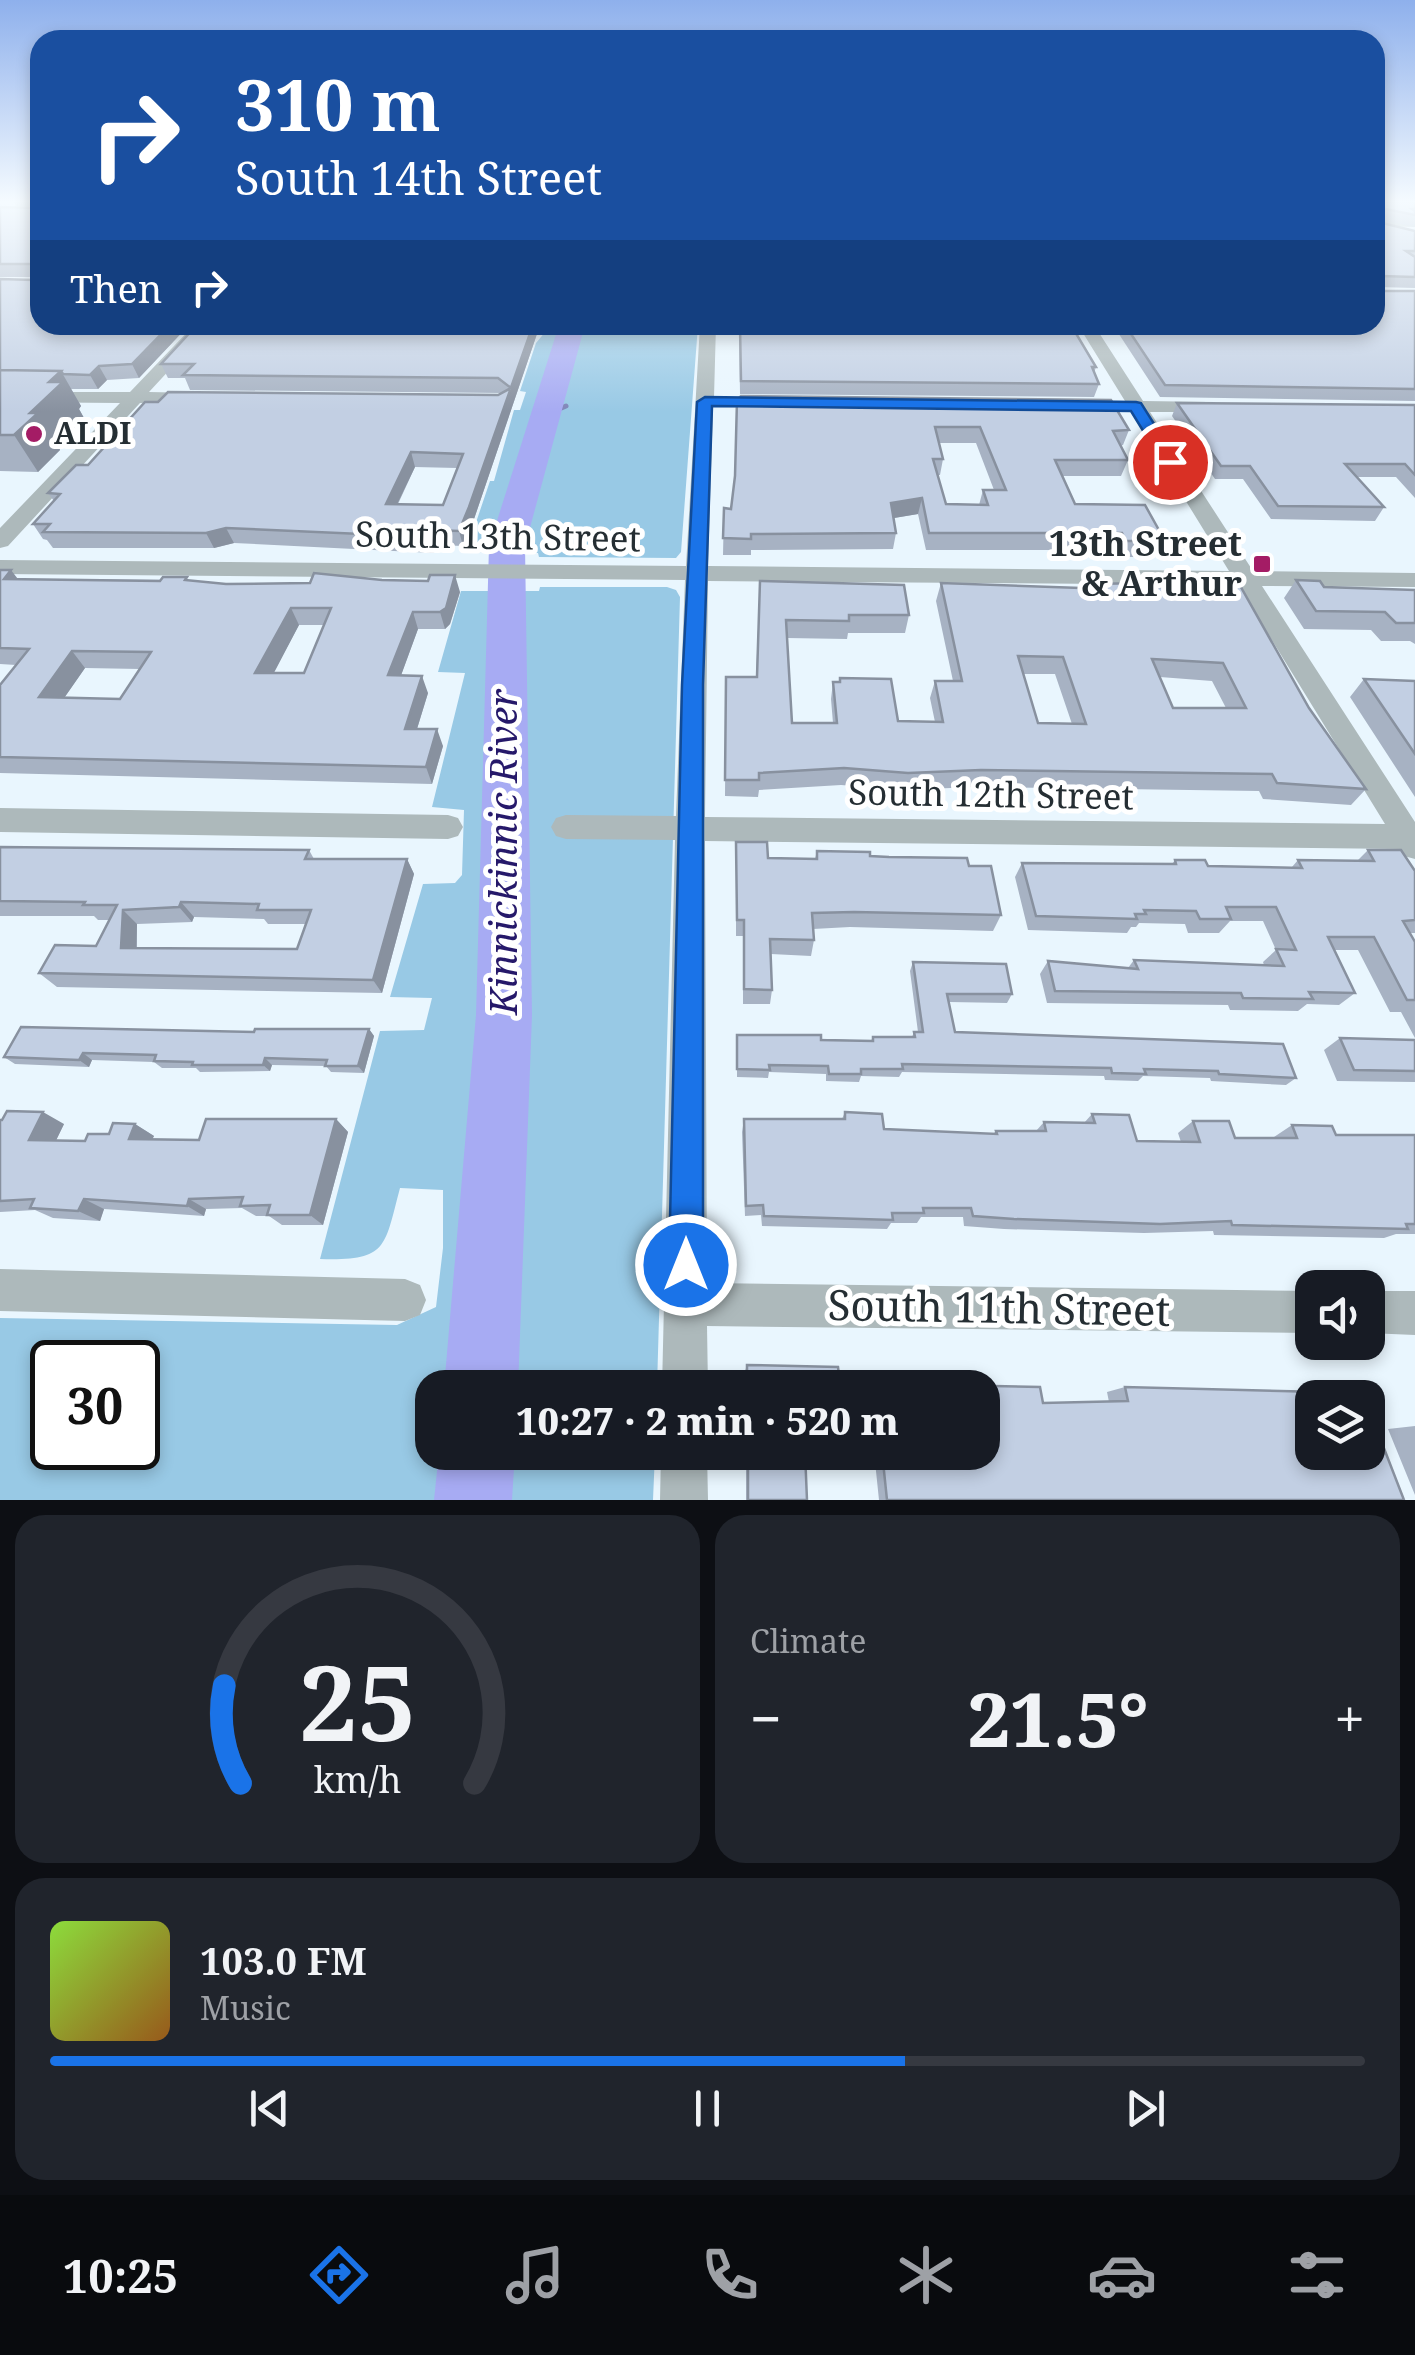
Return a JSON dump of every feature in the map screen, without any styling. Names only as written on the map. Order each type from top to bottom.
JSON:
[{"type":"street","points":[[0,541],[194,335]]},
{"type":"street","points":[[685,1370],[690,829],[696,574],[708,335]]},
{"type":"street","points":[[1092,335],[1242,579],[1413,840]]},
{"type":"street","points":[[0,397],[210,398]]},
{"type":"street","points":[[705,402],[788,403]]},
{"type":"street","points":[[1050,406],[1236,407]]},
{"type":"street","name":"South 13th Street","points":[[0,567],[1415,580]]},
{"type":"street","points":[[0,820],[448,828]]},
{"type":"street","name":"South 12th Street","points":[[566,828],[1413,840]]},
{"type":"street","points":[[0,1290],[405,1300]]},
{"type":"street","name":"South 11th Street","points":[[686,1304],[1295,1312]]},
{"type":"street","points":[[1385,1312],[1415,1313]]},
{"type":"street","points":[[684,1470],[684,1500]]},
{"type":"shaded area","points":[[543,335],[697,335],[681,552],[676,558],[466,552],[490,481],[494,481],[514,410],[520,410],[526,392],[520,391],[536,343]]},
{"type":"shaded area","points":[[667,587],[676,590],[680,597],[657,1370],[415,1370],[415,1470],[654,1470],[653,1500],[0,1500],[0,1318],[397,1325],[436,1307],[443,1248],[443,1190],[400,1188],[386,1237],[379,1247],[359,1257],[320,1259],[380,1031],[424,1030],[432,998],[390,997],[423,884],[455,883],[462,875],[464,810],[432,807],[465,673],[438,672],[461,591]]},
{"type":"building","points":[[1385,272],[1415,272],[1415,277],[1385,276]]},
{"type":"building","points":[[0,279],[30,280],[30,335],[160,335],[132,364],[99,366],[90,375],[0,370]]},
{"type":"building","points":[[1385,291],[1415,291],[1415,389],[1165,385],[1132,335],[1385,335]]},
{"type":"building","points":[[188,335],[530,335],[511,388],[498,378],[183,375],[194,364],[161,364]]},
{"type":"building","points":[[740,335],[1077,335],[1096,367],[1092,367],[1099,384],[741,381]]},
{"type":"building","points":[[0,370],[61,371],[49,382],[63,382],[30,413],[38,413],[14,435],[0,435]]},
{"type":"building","points":[[511,388],[459,531],[432,530],[429,537],[226,528],[206,533],[43,532],[50,524],[33,524],[60,494],[48,493],[76,465],[88,465],[145,402],[158,402],[168,392],[498,395]],"holes":[[[411,452],[463,454],[443,505],[386,504]]]},
{"type":"building","points":[[741,396],[1111,400],[1129,430],[1113,431],[1128,460],[1055,460],[1075,504],[1145,505],[1165,541],[1126,541],[1122,533],[929,533],[922,498],[891,503],[896,533],[751,534],[751,539],[723,538],[724,508],[731,509],[735,476],[737,400]],"holes":[[[935,427],[980,427],[1006,490],[983,490],[988,505],[946,504],[933,459],[943,459]]]},
{"type":"building","points":[[1177,403],[1415,405],[1415,475],[1405,464],[1345,464],[1384,507],[1278,506],[1250,466],[1221,466]]},
{"type":"building","points":[[0,570],[11,570],[4,579],[160,581],[163,577],[187,577],[185,580],[226,584],[310,583],[314,573],[428,581],[430,575],[455,575],[446,608],[440,612],[413,612],[388,675],[422,676],[405,729],[437,729],[426,767],[0,757],[0,685],[29,649],[0,648]],"holes":[[[291,608],[331,608],[304,673],[255,673]],[[72,651],[151,652],[120,699],[39,697]]]},
{"type":"building","points":[[1296,580],[1320,581],[1324,587],[1415,590],[1415,623],[1396,623],[1385,612],[1316,611]]},
{"type":"building","points":[[760,581],[904,585],[909,615],[849,615],[849,621],[786,620],[792,723],[837,723],[833,682],[840,682],[840,678],[891,679],[898,721],[943,722],[935,681],[962,681],[941,583],[1081,588],[1091,584],[1145,583],[1148,587],[1215,587],[1212,582],[1238,582],[1309,708],[1366,789],[1277,783],[1272,774],[981,770],[908,773],[844,768],[759,773],[759,780],[725,780],[726,677],[757,677]],"holes":[[[1018,656],[1063,657],[1086,724],[1038,723]],[[1152,659],[1223,663],[1246,708],[1173,708]]]},
{"type":"building","points":[[1364,679],[1415,681],[1415,754]]},
{"type":"building","points":[[736,842],[767,842],[768,858],[817,859],[817,851],[967,858],[969,866],[991,866],[1001,915],[812,913],[814,940],[770,939],[772,990],[744,989],[744,920],[737,920]]},
{"type":"building","points":[[0,847],[309,850],[305,859],[407,859],[373,980],[39,973],[55,945],[96,946],[117,905],[0,901]],"holes":[[[181,902],[259,904],[257,910],[311,910],[297,949],[121,948],[123,910],[179,907]]]},
{"type":"building","points":[[1368,850],[1401,850],[1415,871],[1415,920],[1403,921],[1415,942],[1415,1000],[1407,1000],[1374,937],[1328,937],[1355,993],[1309,992],[1313,999],[1243,998],[1241,993],[1055,991],[1048,961],[1138,969],[1134,960],[1284,966],[1276,949],[1296,950],[1276,907],[1226,907],[1231,919],[1200,919],[1196,911],[1144,910],[1146,914],[1135,914],[1137,919],[1036,916],[1022,863],[1176,864],[1175,860],[1205,860],[1208,866],[1302,868],[1298,860],[1374,861]]},
{"type":"building","points":[[913,962],[1006,964],[1012,994],[947,994],[955,1032],[1283,1044],[1296,1078],[1218,1071],[1144,1069],[1146,1074],[1112,1073],[1111,1068],[902,1064],[903,1069],[861,1069],[861,1074],[829,1074],[828,1066],[737,1069],[737,1035],[821,1035],[821,1040],[873,1041],[873,1037],[915,1037],[914,1032],[923,1032]]},
{"type":"building","points":[[21,1027],[254,1032],[369,1029],[358,1066],[325,1066],[327,1060],[265,1058],[263,1065],[192,1065],[193,1062],[154,1061],[156,1055],[83,1053],[79,1060],[4,1057]]},
{"type":"building","points":[[1340,1038],[1415,1040],[1415,1071],[1354,1070]]},
{"type":"building","points":[[7,1111],[43,1112],[29,1140],[85,1141],[88,1134],[109,1134],[113,1123],[135,1124],[129,1139],[199,1140],[206,1119],[336,1119],[310,1215],[267,1215],[270,1205],[240,1206],[243,1197],[189,1199],[187,1206],[84,1199],[78,1211],[30,1208],[34,1199],[0,1201],[0,1120]]},
{"type":"building","points":[[845,1112],[882,1114],[884,1129],[997,1134],[996,1131],[1046,1131],[1044,1122],[1095,1123],[1092,1114],[1129,1115],[1137,1141],[1200,1142],[1193,1121],[1229,1121],[1235,1138],[1297,1138],[1292,1125],[1332,1126],[1336,1135],[1415,1135],[1415,1224],[1406,1224],[1408,1229],[1232,1225],[1231,1221],[1160,1224],[1014,1219],[973,1216],[971,1208],[923,1208],[924,1213],[892,1213],[893,1220],[764,1216],[763,1205],[746,1206],[744,1119],[845,1119]]},
{"type":"building","points":[[747,1365],[838,1370],[747,1370]]},
{"type":"building","points":[[1000,1386],[1040,1387],[1043,1403],[1128,1401],[1125,1387],[1295,1391],[1295,1470],[1385,1470],[1385,1451],[1404,1500],[887,1500],[884,1470],[1000,1470]]},
{"type":"building","points":[[748,1470],[806,1470],[807,1500],[748,1500]]},
{"type":"waterway","name":"Kinnickinnic River","points":[[482,1370],[504,1015],[507,546],[569,335]]},
{"type":"waterway","points":[[545,415],[566,406]]},
{"type":"waterway","name":"Kinnickinnic River","points":[[473,1500],[476,1470]]},
{"type":"place","name":"ALDI","points":[[34,434]]},
{"type":"place","name":"13th Street & Arthur","points":[[1262,564]]},
{"type":"route","points":[[686,1265],[692,685],[705,402],[1136,406],[1170,462]]}]
